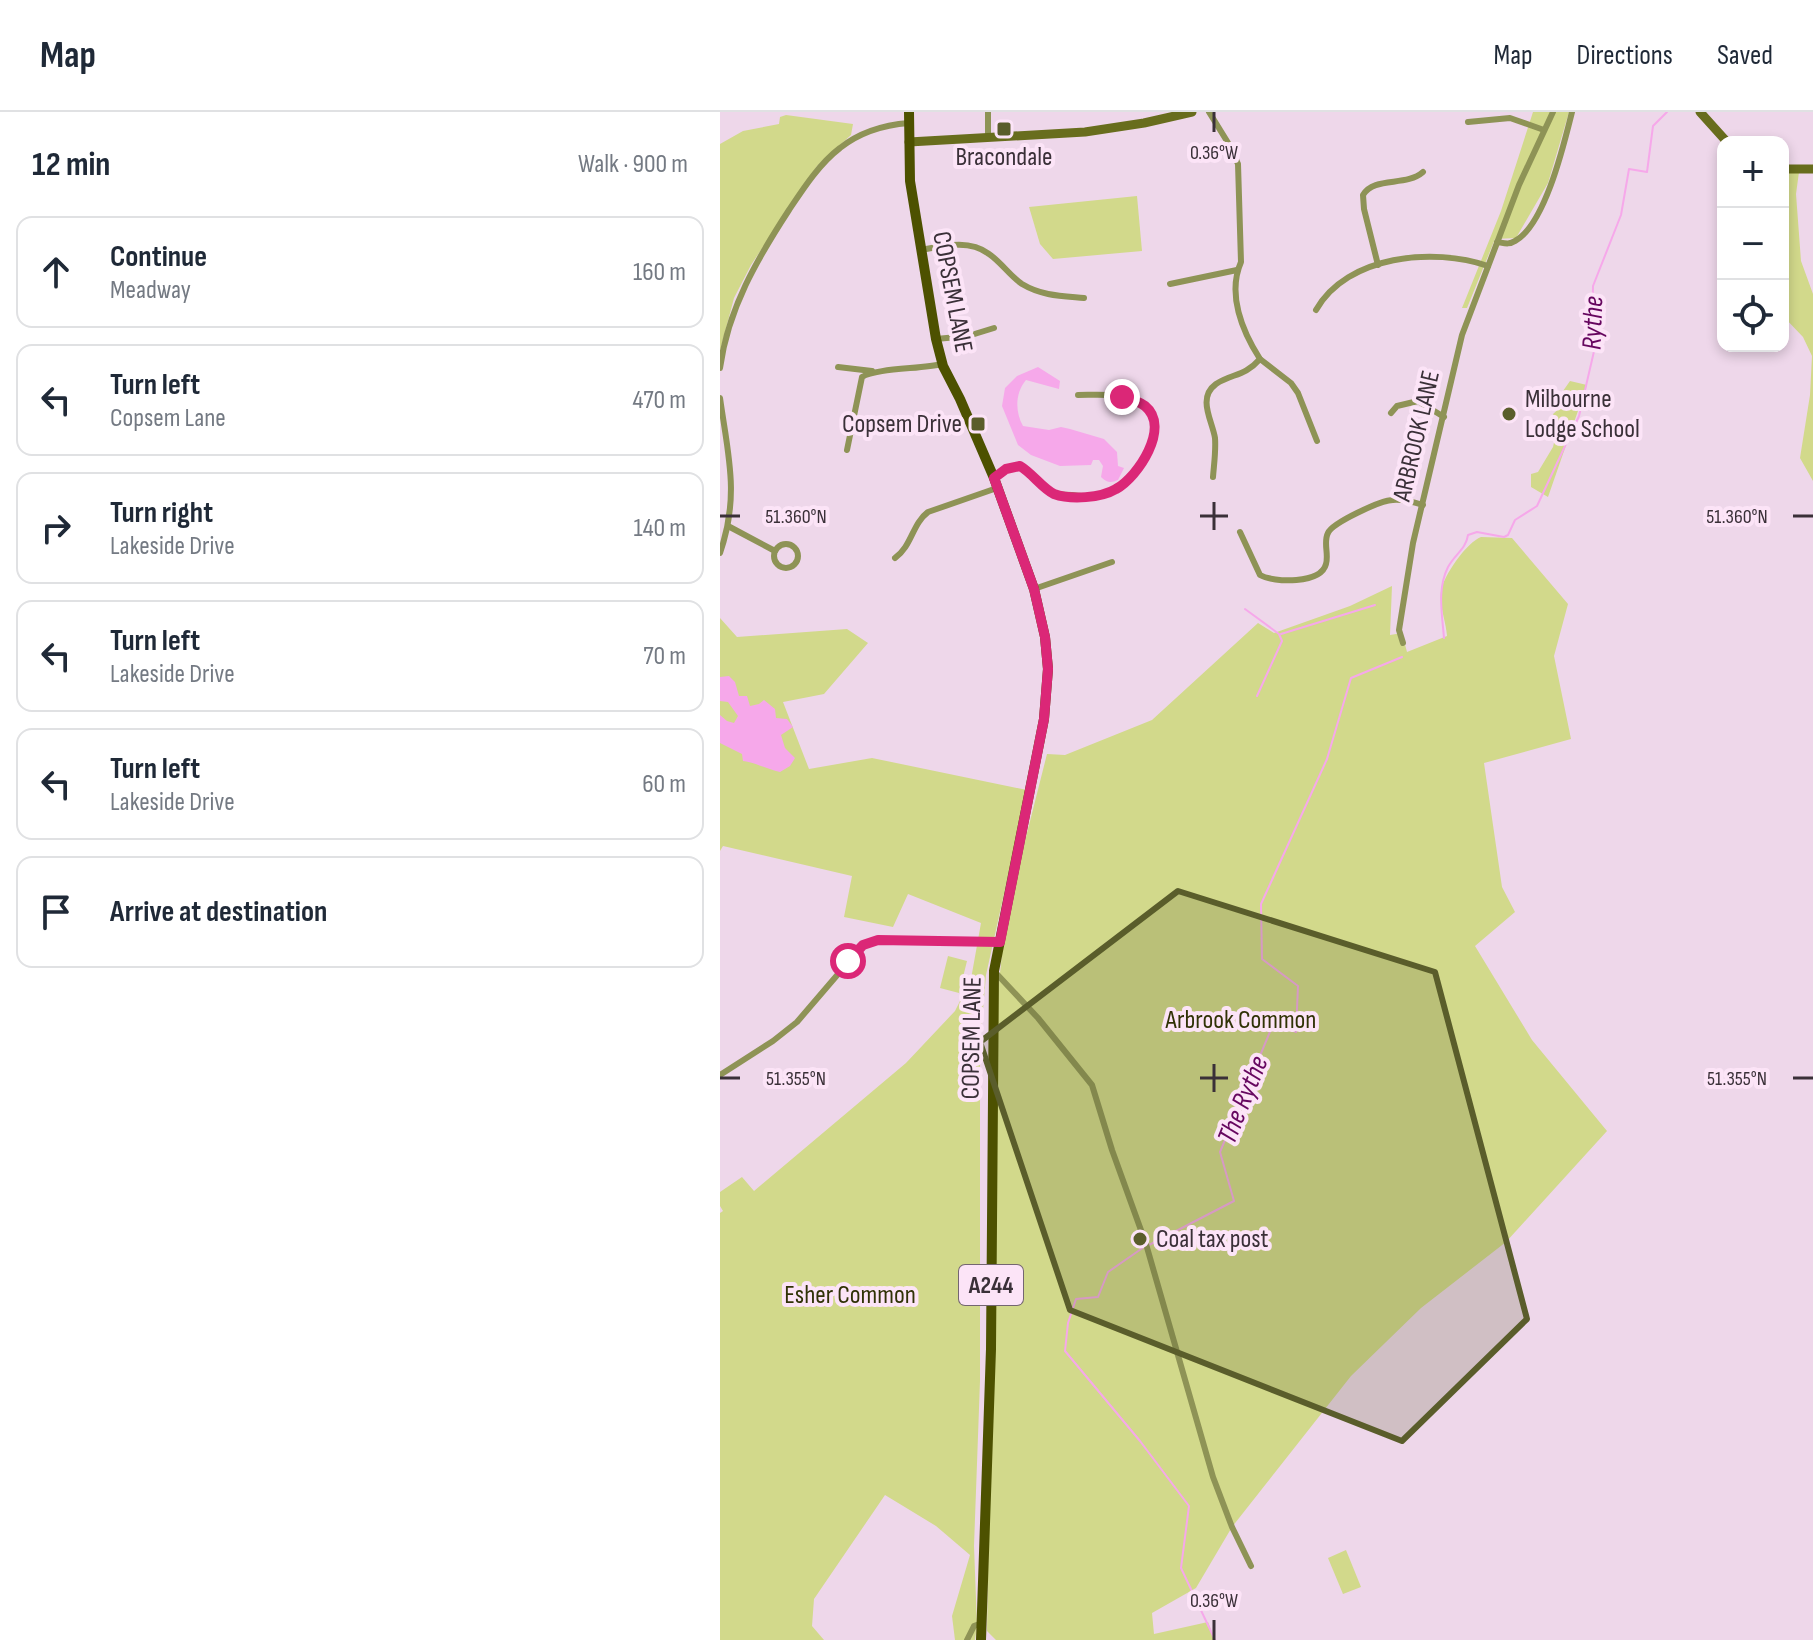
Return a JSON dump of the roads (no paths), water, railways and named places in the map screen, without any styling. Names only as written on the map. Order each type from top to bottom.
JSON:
[{"type":"main road","name":"A244","points":[[909,118],[909,142]]},
{"type":"main road","name":"COPSEM LANE","points":[[909,142],[910,181],[942,364],[995,483],[1034,589],[1045,637],[1048,669],[1045,716],[994,971],[991,1349],[981,1640]]},
{"type":"main road","name":"COPSEM LANE","points":[[982,1624],[988,1640]]},
{"type":"street","points":[[988,112],[988,137]]},
{"type":"street","points":[[909,142],[1085,132],[1168,119],[1192,112]]},
{"type":"street","points":[[1209,112],[1238,164],[1241,250],[1234,287],[1236,304],[1251,346],[1260,359],[1291,383],[1298,393],[1317,441]]},
{"type":"street","name":"ARBROOK LANE","points":[[1403,643],[1399,630],[1402,607],[1462,335],[1519,185],[1553,112]]},
{"type":"street","points":[[1497,242],[1508,244],[1518,240],[1532,223],[1553,182],[1572,112]]},
{"type":"street","points":[[1700,112],[1722,136]]},
{"type":"street","points":[[720,368],[738,301],[753,267],[819,169],[837,150],[857,137],[909,118]]},
{"type":"street","points":[[1468,122],[1510,118],[1544,130]]},
{"type":"street","points":[[1789,169],[1813,169]]},
{"type":"street","points":[[1378,265],[1363,195],[1373,185],[1415,179],[1423,172]]},
{"type":"street","points":[[921,250],[955,245],[977,248],[989,253],[1019,282],[1038,292],[1084,298]]},
{"type":"street","points":[[1316,310],[1341,280],[1366,268],[1438,257],[1462,258],[1488,266]]},
{"type":"street","points":[[1170,284],[1237,270]]},
{"type":"street","points":[[936,339],[968,336],[994,328]]},
{"type":"street","points":[[1213,477],[1215,439],[1206,406],[1210,390],[1217,383],[1246,372],[1260,359]]},
{"type":"street","points":[[838,367],[876,372],[942,364]]},
{"type":"street","points":[[847,450],[862,377],[876,372]]},
{"type":"street","points":[[895,558],[906,551],[921,518],[928,512],[995,483],[1006,469],[1020,466],[1055,494],[1099,496],[1117,489],[1135,473],[1149,451],[1154,434],[1155,420],[1147,408],[1122,397],[1078,395]]},
{"type":"street","points":[[720,398],[732,477],[728,526],[720,553]]},
{"type":"street","points":[[1391,413],[1394,403],[1418,401],[1444,417]]},
{"type":"street","points":[[1240,532],[1255,566],[1264,578],[1310,578],[1321,573],[1326,564],[1326,538],[1332,527],[1389,500],[1423,505]]},
{"type":"street","points":[[728,526],[775,551]]},
{"type":"street","points":[[1244,542],[1255,537]]},
{"type":"street","points":[[1034,589],[1112,562]]},
{"type":"street","points":[[720,1075],[797,1022],[863,945],[887,939],[1000,942]]},
{"type":"street","points":[[994,971],[1038,1018],[1092,1085],[1147,1247],[1213,1477],[1251,1566]]},
{"type":"street","points":[[967,1640],[974,1626],[982,1624]]},
{"type":"waterway","name":"Rythe","points":[[1444,638],[1441,593],[1448,567],[1468,535],[1477,532],[1504,537],[1515,520],[1537,506],[1579,416],[1595,347],[1592,332],[1593,286],[1621,215],[1629,169],[1647,172],[1653,126],[1667,112]]},
{"type":"waterway","points":[[1281,634],[1375,605]]},
{"type":"waterway","points":[[1245,609],[1279,634],[1282,641],[1257,696]]},
{"type":"waterway","name":"The Rythe","points":[[1149,1245],[1234,1201],[1220,1152],[1274,1022],[1296,1032],[1298,986],[1262,959],[1261,904],[1327,759],[1351,678],[1402,657]]},
{"type":"waterway","name":"The Rythe","points":[[1144,1247],[1108,1272],[1098,1297],[1076,1299],[1068,1323],[1065,1351],[1189,1506],[1181,1568],[1215,1640]]},
{"type":"place","name":"Bracondale","points":[[1004,129]]},
{"type":"place","name":"Milbourne Lodge School","points":[[1509,414]]},
{"type":"place","name":"Copsem Drive","points":[[978,424]]},
{"type":"place","name":"Coal tax post","points":[[1140,1239]]},
{"type":"park label","name":"Arbrook Common","points":[[1241,1020]]},
{"type":"park label","name":"Esher Common","points":[[850,1295]]}]
